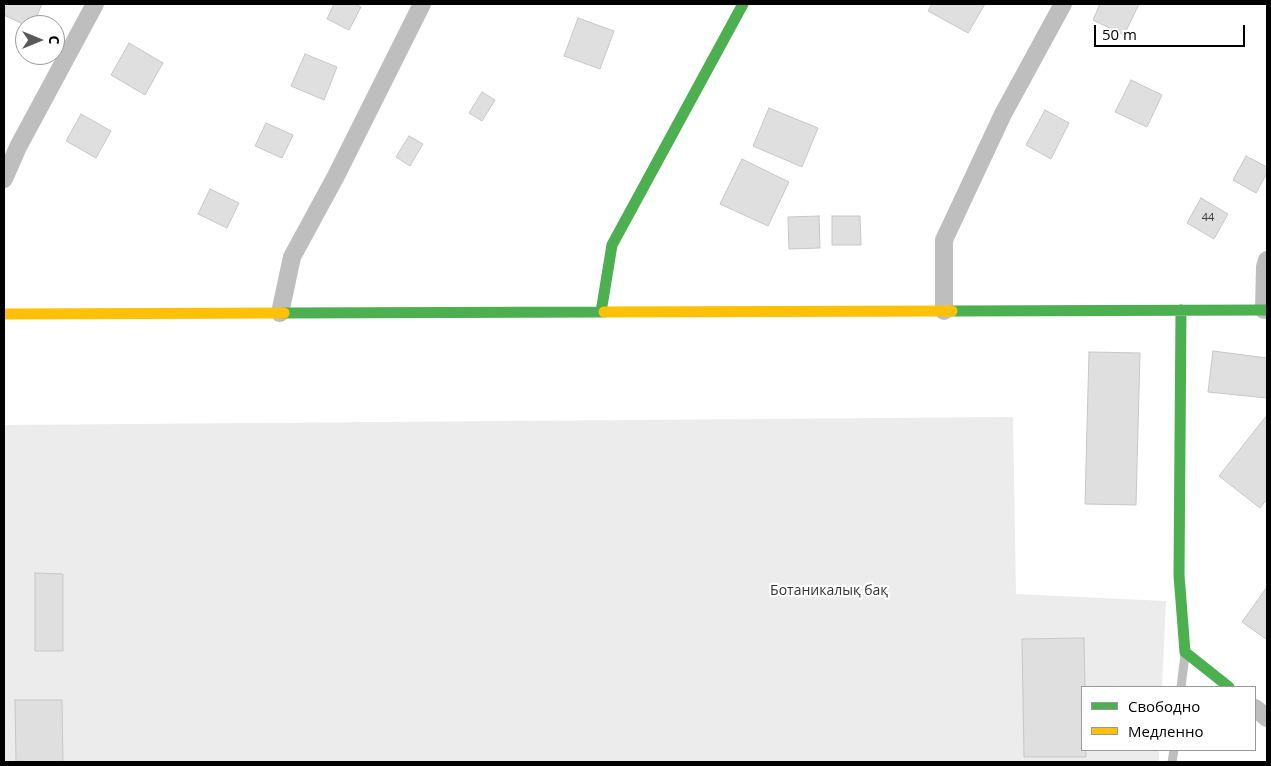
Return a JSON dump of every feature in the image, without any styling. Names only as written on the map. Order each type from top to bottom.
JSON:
[{"type":"street","points":[[4,179],[18,147],[95,4]]},
{"type":"street","points":[[280,313],[292,257],[336,176],[422,4]]},
{"type":"street","points":[[601,312],[612,245],[743,4]]},
{"type":"street","points":[[944,311],[944,240],[1003,114],[1063,4]]},
{"type":"street","points":[[4,314],[1266,310],[1265,267],[1267,260]]},
{"type":"street","points":[[1182,310],[1179,575],[1185,652],[1228,686]]},
{"type":"street","points":[[1256,709],[1267,718]]},
{"type":"lane","points":[[1181,686],[1185,652]]},
{"type":"green space","name":"Ботаникалық бақ","points":[[1013,417],[1016,594],[1166,601],[1162,686],[1081,686],[1081,751],[1159,751],[1159,762],[4,762],[4,425]]},
{"type":"building","points":[[7,4],[42,4],[37,15],[15,15],[15,20],[4,15]]},
{"type":"building","points":[[334,4],[354,4],[361,7],[349,30],[327,19]]},
{"type":"building","points":[[932,4],[985,4],[968,33],[928,11]]},
{"type":"building","points":[[1100,4],[1139,4],[1124,35],[1093,20]]},
{"type":"building","points":[[578,18],[614,31],[600,69],[564,56]]},
{"type":"building","points":[[129,43],[163,63],[145,95],[111,75]]},
{"type":"building","points":[[305,54],[337,67],[324,100],[291,86]]},
{"type":"building","points":[[1131,80],[1162,95],[1147,127],[1115,112]]},
{"type":"building","points":[[482,92],[495,100],[482,121],[469,113]]},
{"type":"building","points":[[769,108],[818,128],[802,167],[753,146]]},
{"type":"building","points":[[1045,110],[1069,123],[1051,159],[1026,145]]},
{"type":"building","points":[[81,114],[111,131],[96,158],[66,141]]},
{"type":"building","points":[[266,123],[293,135],[282,158],[255,146]]},
{"type":"building","points":[[409,136],[423,144],[410,166],[396,157]]},
{"type":"building","points":[[1246,156],[1267,167],[1267,173],[1256,193],[1233,180]]},
{"type":"building","points":[[742,159],[789,182],[768,226],[720,204]]},
{"type":"building","points":[[210,189],[239,203],[227,228],[198,214]]},
{"type":"building","points":[[1201,198],[1228,214],[1214,239],[1187,223]]},
{"type":"building","points":[[819,216],[820,248],[789,249],[788,217]]},
{"type":"building","points":[[832,216],[860,216],[861,245],[832,245]]},
{"type":"building","points":[[1213,351],[1267,358],[1267,398],[1208,392]]},
{"type":"building","points":[[1089,352],[1140,353],[1136,505],[1085,504]]},
{"type":"building","points":[[1267,415],[1267,499],[1260,508],[1219,476]]},
{"type":"building","points":[[35,573],[63,574],[63,651],[35,651]]},
{"type":"building","points":[[1267,587],[1267,637],[1266,639],[1242,622]]},
{"type":"building","points":[[1084,638],[1085,686],[1081,686],[1081,751],[1086,751],[1086,757],[1024,757],[1022,639]]},
{"type":"building","points":[[15,700],[62,700],[63,762],[16,762]]},
{"type":"traffic: fast","points":[[601,312],[612,245],[743,4]]},
{"type":"traffic: fast","points":[[1181,310],[1179,575],[1185,652],[1228,686]]},
{"type":"traffic: fast","points":[[952,311],[1267,310]]},
{"type":"traffic: fast","points":[[284,313],[604,312]]},
{"type":"traffic: slow","points":[[604,312],[952,311]]},
{"type":"traffic: slow","points":[[4,314],[284,313]]}]
